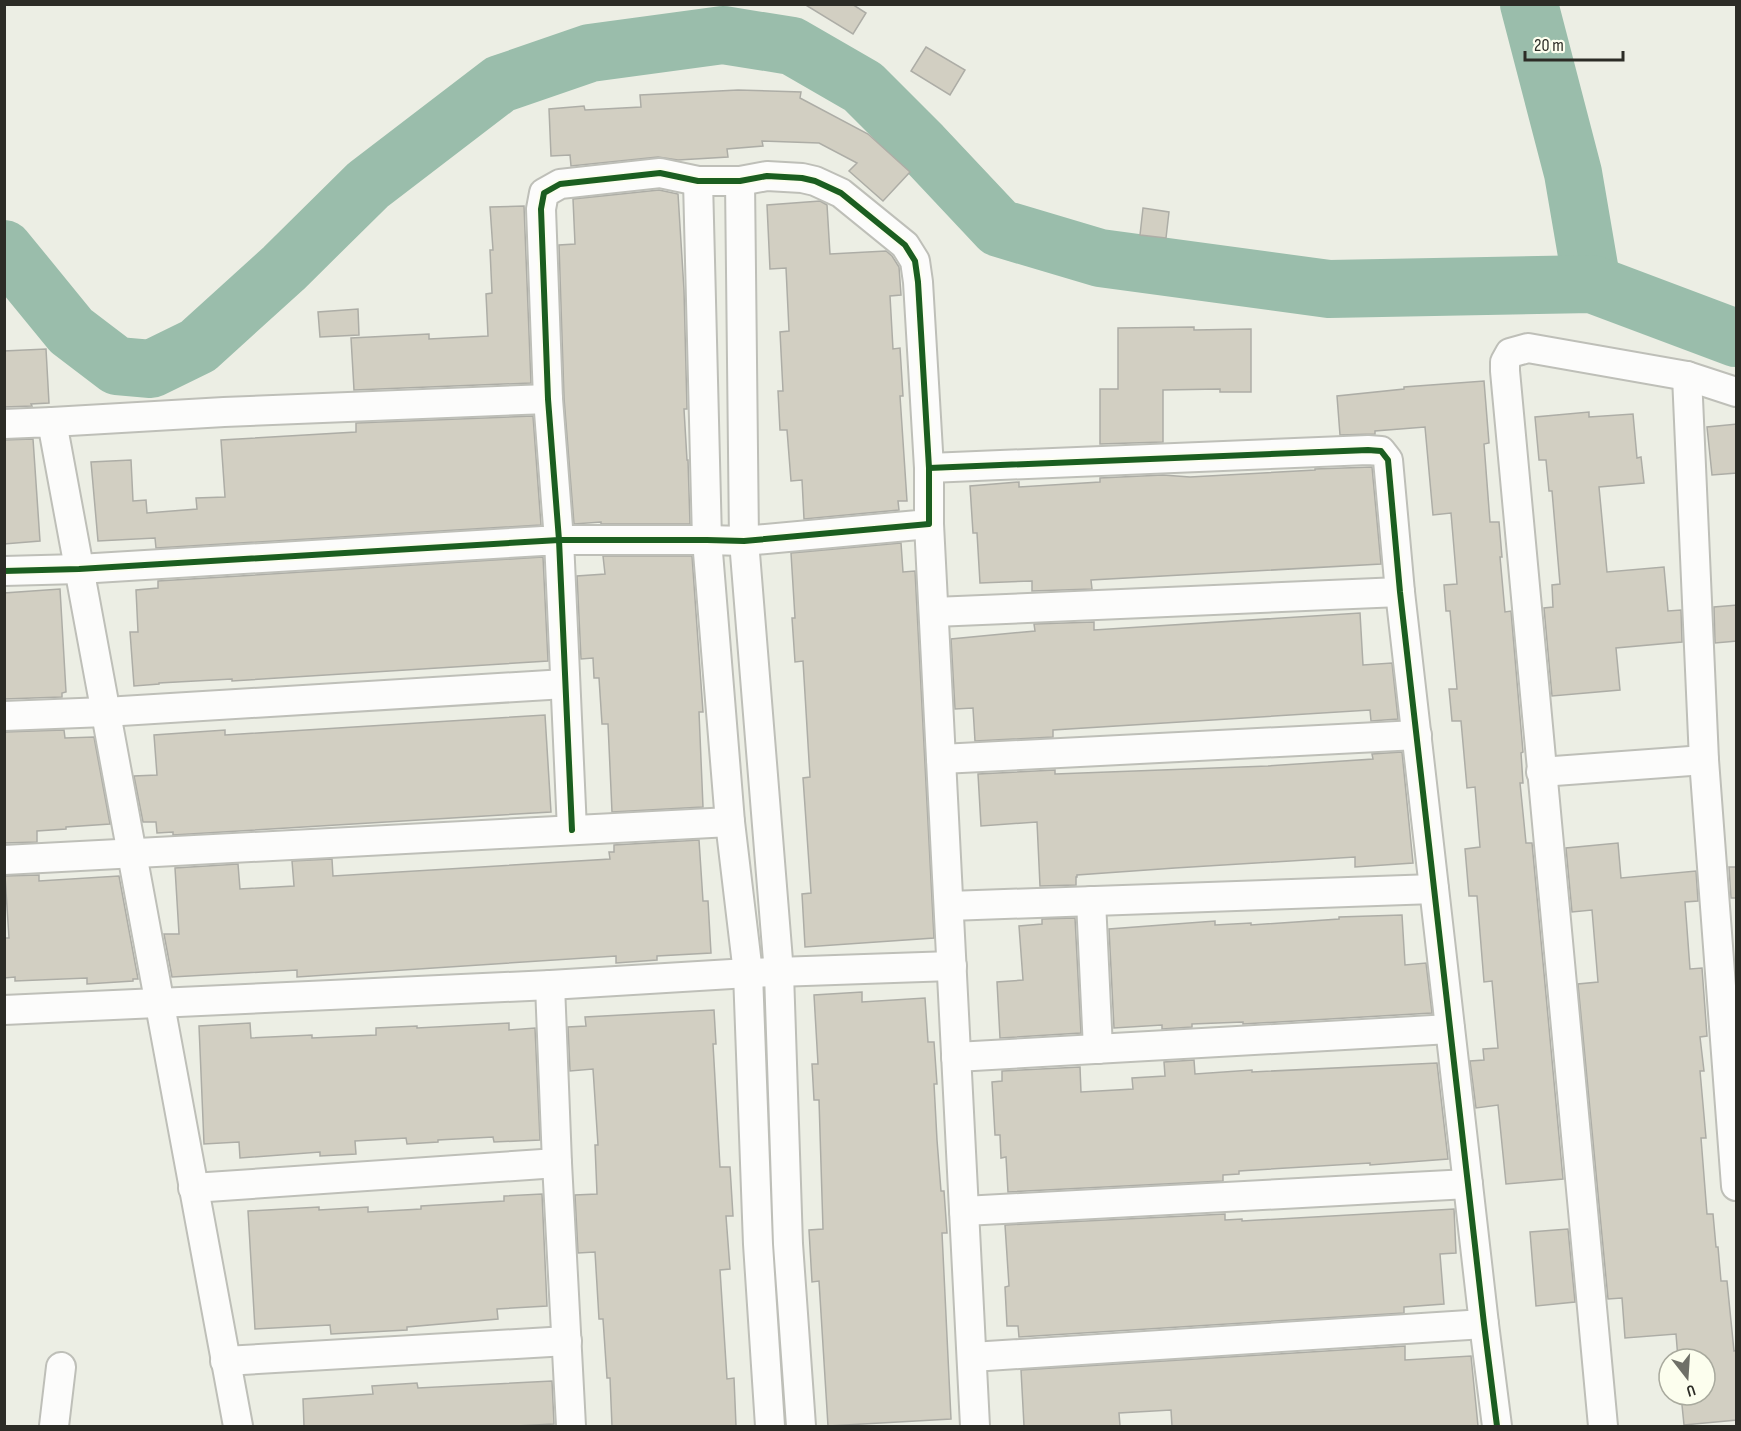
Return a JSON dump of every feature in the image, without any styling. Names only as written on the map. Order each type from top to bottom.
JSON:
[{"type":"street","points":[[572,830],[559,540],[548,399],[541,209],[544,193],[560,184],[660,173],[698,181],[740,181],[768,176],[815,181],[841,193],[905,245],[915,261],[918,282],[975,1426]]},
{"type":"street","points":[[698,181],[707,540],[730,822],[748,973],[758,1244],[770,1426]]},
{"type":"street","points":[[740,181],[744,541],[779,973],[788,1244],[801,1426]]},
{"type":"street","points":[[1603,1426],[1505,362],[1510,353],[1528,348],[1688,376],[1737,392]]},
{"type":"street","points":[[1688,376],[1704,760],[1737,1186]]},
{"type":"street","points":[[4,424],[224,412],[548,399]]},
{"type":"street","points":[[52,422],[238,1426]]},
{"type":"street","points":[[929,468],[1368,450],[1381,451],[1388,460],[1400,592],[1497,1426]]},
{"type":"street","points":[[4,571],[559,540],[744,541],[929,524]]},
{"type":"street","points":[[934,612],[1400,592]]},
{"type":"street","points":[[4,716],[565,684]]},
{"type":"street","points":[[941,759],[1417,735]]},
{"type":"street","points":[[1541,772],[1704,760]]},
{"type":"street","points":[[4,860],[730,822]]},
{"type":"street","points":[[949,906],[1434,888]]},
{"type":"street","points":[[1091,902],[1098,1049]]},
{"type":"street","points":[[4,1010],[550,985],[748,973],[952,966]]},
{"type":"street","points":[[550,985],[571,1426]]},
{"type":"street","points":[[956,1057],[1450,1029]]},
{"type":"street","points":[[193,1188],[557,1163]]},
{"type":"street","points":[[964,1211],[1468,1184]]},
{"type":"street","points":[[758,1244],[788,1244]]},
{"type":"street","points":[[972,1357],[1484,1324]]},
{"type":"street","points":[[225,1361],[567,1341]]},
{"type":"street","points":[[54,1426],[61,1367]]},
{"type":"building","points":[[804,4],[852,4],[866,13],[853,34]]},
{"type":"building","points":[[926,47],[965,70],[950,95],[911,71]]},
{"type":"building","points":[[738,90],[801,92],[800,98],[868,134],[910,172],[883,201],[849,171],[857,163],[819,143],[762,141],[763,146],[727,149],[728,157],[678,160],[658,157],[571,166],[570,155],[551,156],[549,109],[584,106],[585,110],[641,107],[640,95]]},
{"type":"building","points":[[659,190],[678,194],[684,290],[687,409],[684,409],[690,524],[601,524],[601,522],[574,524],[564,398],[559,245],[575,244],[573,199]]},
{"type":"building","points":[[820,201],[827,205],[830,254],[886,251],[899,267],[901,295],[890,296],[893,349],[900,348],[903,396],[900,396],[907,501],[898,501],[899,510],[804,519],[802,480],[791,481],[787,430],[780,430],[778,391],[783,391],[780,332],[789,331],[786,268],[770,269],[767,205]]},
{"type":"building","points":[[524,206],[531,383],[354,390],[351,338],[429,334],[429,339],[488,336],[486,294],[492,293],[490,250],[493,250],[490,207]]},
{"type":"building","points":[[1143,208],[1169,212],[1166,238],[1140,235]]},
{"type":"building","points":[[358,309],[359,335],[320,337],[318,312]]},
{"type":"building","points":[[1194,327],[1194,330],[1251,329],[1251,392],[1220,392],[1220,389],[1163,390],[1163,442],[1100,444],[1100,389],[1118,389],[1118,328]]},
{"type":"building","points":[[46,349],[49,403],[4,407],[4,351]]},
{"type":"building","points":[[1484,381],[1489,443],[1484,444],[1490,522],[1499,522],[1505,612],[1511,611],[1523,752],[1521,753],[1523,783],[1520,783],[1526,843],[1532,843],[1563,1179],[1506,1184],[1498,1105],[1476,1108],[1470,1061],[1484,1060],[1483,1049],[1498,1048],[1492,981],[1484,982],[1477,896],[1469,896],[1465,849],[1480,847],[1475,787],[1467,788],[1461,721],[1452,721],[1449,689],[1457,689],[1450,611],[1446,611],[1444,585],[1457,584],[1451,513],[1433,515],[1425,427],[1375,431],[1375,434],[1340,435],[1337,396],[1404,389],[1404,387]]},
{"type":"building","points":[[1589,412],[1589,417],[1633,414],[1637,458],[1641,457],[1644,483],[1599,487],[1607,572],[1664,567],[1668,611],[1681,610],[1682,642],[1616,648],[1620,690],[1552,696],[1544,608],[1553,607],[1552,585],[1560,584],[1552,491],[1549,491],[1546,460],[1539,460],[1535,417]]},
{"type":"building","points":[[533,416],[541,525],[156,548],[155,538],[98,541],[91,462],[131,460],[133,501],[146,500],[147,513],[197,509],[196,498],[225,497],[221,440],[356,432],[356,423]]},
{"type":"building","points":[[1737,424],[1737,473],[1712,475],[1707,427]]},
{"type":"building","points":[[33,439],[40,541],[4,544],[4,440]]},
{"type":"building","points":[[1372,467],[1381,564],[1091,580],[1092,589],[1032,591],[1032,581],[980,583],[977,533],[973,533],[970,486],[1019,482],[1019,487],[1100,482],[1100,478],[1163,475],[1190,477]]},
{"type":"building","points":[[901,543],[903,572],[915,571],[934,938],[805,947],[802,894],[811,893],[803,778],[810,777],[803,661],[795,662],[791,553]]},
{"type":"building","points":[[603,556],[692,556],[703,712],[699,712],[703,807],[612,812],[608,724],[602,724],[599,678],[594,678],[593,658],[581,659],[577,576],[605,574]]},
{"type":"building","points":[[543,557],[548,661],[134,686],[130,632],[138,632],[136,590],[158,588],[158,581]]},
{"type":"building","points":[[60,589],[66,692],[62,693],[62,697],[4,699],[4,593]]},
{"type":"building","points":[[1737,605],[1737,641],[1715,643],[1714,607]]},
{"type":"building","points":[[1360,613],[1363,665],[1392,663],[1398,719],[1371,721],[1370,710],[1053,730],[1053,737],[975,741],[973,708],[955,709],[951,639],[1035,631],[1034,624],[1094,622],[1094,630]]},
{"type":"building","points":[[545,715],[551,812],[173,835],[173,832],[157,833],[156,822],[143,822],[134,776],[157,775],[154,735],[225,730],[225,735]]},
{"type":"building","points":[[64,730],[65,738],[94,737],[110,824],[37,831],[37,842],[4,843],[4,732]]},
{"type":"building","points":[[1402,752],[1413,863],[1355,867],[1355,857],[1175,868],[1077,875],[1076,885],[1040,886],[1037,822],[981,826],[978,774],[1055,770],[1055,774],[1268,766],[1373,759],[1372,754]]},
{"type":"building","points":[[699,840],[703,901],[708,901],[711,953],[657,956],[657,960],[616,963],[616,956],[297,977],[297,970],[172,977],[164,934],[179,934],[175,868],[238,864],[240,889],[294,886],[292,861],[332,859],[333,876],[610,859],[609,852],[614,852],[614,845]]},
{"type":"building","points":[[1618,843],[1621,878],[1696,871],[1698,901],[1685,902],[1690,969],[1702,968],[1707,1036],[1700,1037],[1704,1071],[1700,1071],[1706,1138],[1701,1138],[1707,1214],[1713,1214],[1721,1281],[1727,1281],[1734,1351],[1737,1350],[1737,1420],[1684,1425],[1682,1407],[1717,1407],[1717,1347],[1677,1347],[1676,1334],[1625,1338],[1622,1298],[1608,1299],[1578,984],[1598,982],[1592,910],[1572,912],[1566,848]]},
{"type":"building","points":[[1729,867],[1737,867],[1737,898],[1731,898]]},
{"type":"building","points":[[39,875],[39,881],[119,876],[138,979],[87,984],[87,978],[15,981],[15,977],[4,978],[4,938],[9,938],[5,876]]},
{"type":"building","points":[[1402,915],[1405,965],[1426,963],[1432,1013],[1243,1024],[1243,1022],[1192,1024],[1192,1027],[1162,1029],[1162,1025],[1114,1028],[1109,929],[1215,921],[1215,925],[1251,923],[1251,925],[1339,919],[1339,917]]},
{"type":"building","points":[[1075,918],[1081,1033],[1000,1038],[997,982],[1023,980],[1019,926],[1042,924],[1042,919]]},
{"type":"building","points":[[862,992],[862,1002],[925,998],[928,1042],[934,1042],[937,1140],[947,1233],[942,1233],[951,1419],[828,1426],[819,1281],[812,1282],[809,1230],[823,1229],[819,1100],[814,1100],[812,1064],[818,1064],[814,995]]},
{"type":"building","points":[[714,1010],[716,1044],[713,1044],[720,1167],[730,1167],[733,1216],[726,1216],[730,1269],[720,1270],[727,1379],[734,1378],[736,1426],[612,1426],[610,1378],[607,1378],[603,1319],[599,1319],[595,1252],[578,1253],[575,1195],[597,1194],[595,1145],[598,1145],[593,1069],[570,1071],[568,1027],[586,1026],[585,1017]]},
{"type":"building","points":[[250,1023],[251,1038],[376,1035],[376,1028],[417,1026],[417,1028],[509,1023],[509,1030],[535,1028],[540,1140],[494,1142],[493,1137],[407,1144],[406,1138],[355,1141],[356,1154],[320,1156],[320,1152],[240,1158],[239,1142],[204,1144],[199,1026]]},
{"type":"building","points":[[1194,1060],[1195,1074],[1437,1063],[1448,1159],[1239,1171],[1239,1174],[1223,1175],[1223,1181],[1008,1192],[1006,1157],[1001,1158],[1000,1135],[995,1135],[992,1082],[1002,1081],[1002,1071],[1080,1067],[1081,1092],[1133,1089],[1132,1078],[1165,1076],[1164,1062]]},
{"type":"building","points":[[542,1194],[547,1306],[497,1309],[498,1319],[407,1327],[407,1330],[331,1334],[330,1325],[255,1329],[248,1211],[319,1207],[319,1210],[368,1207],[368,1212],[421,1209],[421,1206],[504,1201],[504,1196]]},
{"type":"building","points":[[1454,1209],[1456,1253],[1440,1254],[1444,1304],[1404,1307],[1404,1313],[1019,1337],[1018,1326],[1007,1326],[1005,1287],[1009,1286],[1005,1225],[1225,1214],[1225,1220],[1242,1219],[1242,1221]]},
{"type":"building","points":[[1568,1229],[1575,1302],[1536,1306],[1530,1232]]},
{"type":"building","points":[[1405,1346],[1405,1360],[1471,1356],[1478,1426],[1172,1426],[1171,1410],[1119,1413],[1120,1426],[1024,1426],[1021,1370]]},
{"type":"building","points":[[552,1381],[554,1424],[304,1426],[303,1399],[373,1394],[372,1386],[417,1383],[418,1388]]},
{"type":"waterway","points":[[1529,4],[1573,173],[1592,284]]},
{"type":"waterway","points":[[4,249],[71,331],[117,366],[151,369],[198,346],[284,268],[368,185],[500,84],[590,53],[723,35],[792,46],[863,87],[999,228],[1100,258],[1329,289],[1592,284],[1736,338]]},
{"type":"cycle path","points":[[4,571],[79,569],[559,540],[744,541],[929,524],[929,468],[915,261],[905,245],[841,193],[815,181],[767,176],[740,181],[698,181],[660,173],[560,184],[544,193],[541,209],[548,399],[559,540],[572,830]]},
{"type":"cycle path","points":[[929,468],[1368,450],[1381,451],[1388,460],[1400,592],[1497,1426]]}]
